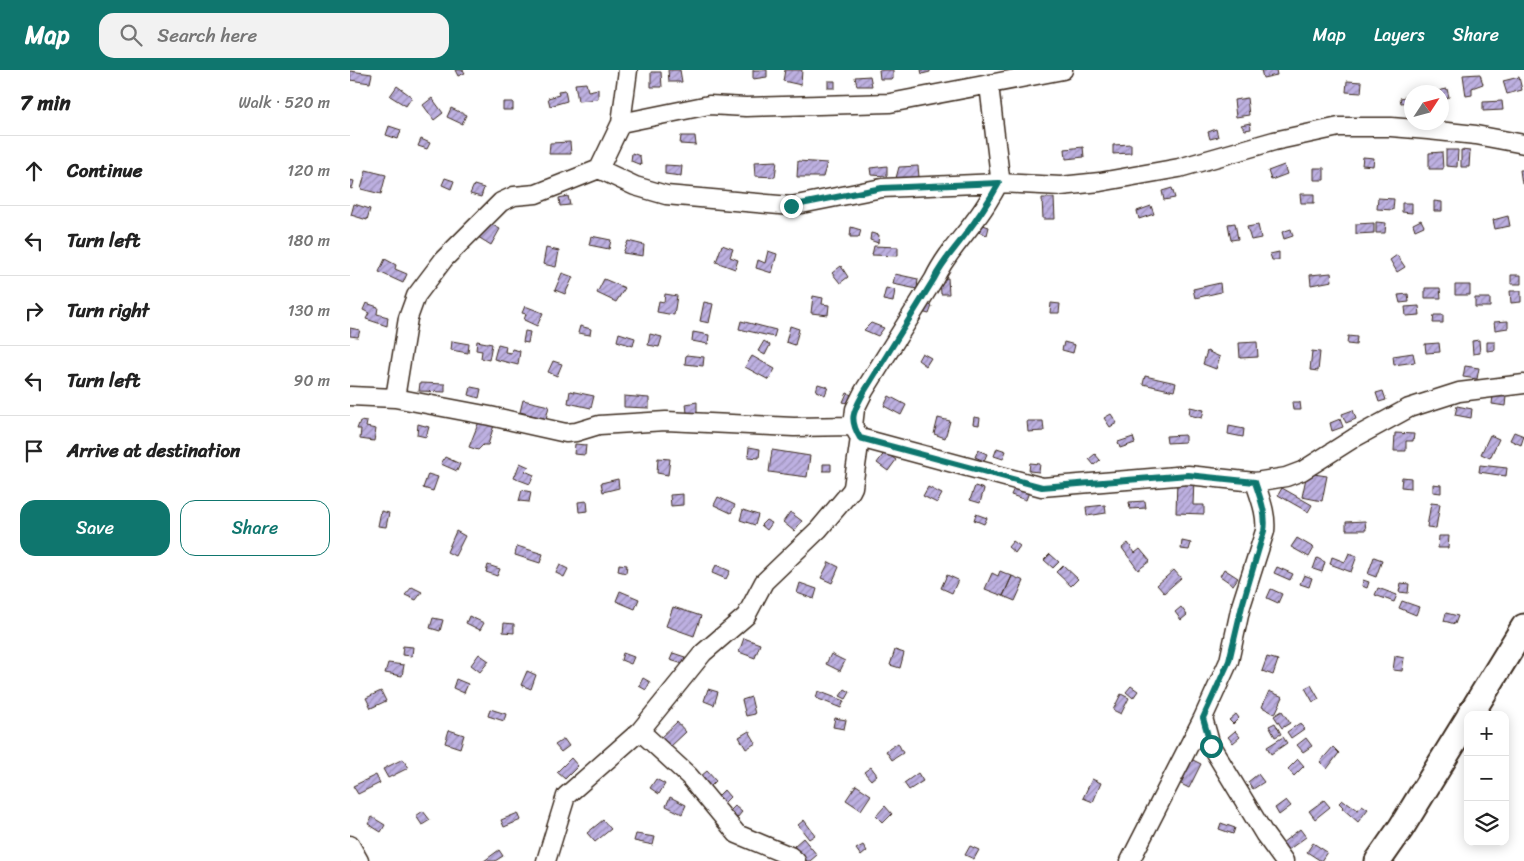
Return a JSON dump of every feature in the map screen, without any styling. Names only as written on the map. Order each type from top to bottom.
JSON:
[{"type":"main road","points":[[1472,711],[1524,627]]},
{"type":"main road","points":[[1378,861],[1401,828],[1464,726]]},
{"type":"street","points":[[396,398],[408,318],[416,296],[444,259],[500,202],[514,196],[536,194],[599,169],[621,123],[628,70]]},
{"type":"street","points":[[621,123],[709,105],[746,107],[890,103],[1063,70]]},
{"type":"street","points":[[546,861],[566,796],[640,731],[703,653],[746,616],[764,582],[819,529],[851,491],[853,487],[856,432],[855,410],[864,392],[934,279],[941,264],[965,236],[999,183],[1000,177],[989,85]]},
{"type":"street","points":[[599,169],[635,186],[666,195],[791,206],[882,188],[999,183],[1061,186],[1100,182],[1179,168],[1274,141],[1339,126],[1428,130],[1476,135],[1524,144]]},
{"type":"street","points":[[350,396],[396,398],[566,433],[599,425],[666,421],[856,432],[1042,487],[1188,475],[1255,482],[1286,477],[1302,471],[1354,438],[1409,408],[1459,392],[1524,384]]},
{"type":"street","points":[[1130,861],[1203,718],[1229,661],[1242,606],[1266,522],[1263,505],[1255,482]]},
{"type":"street","points":[[1203,718],[1211,746],[1265,835],[1284,861]]},
{"type":"street","points":[[640,731],[688,776],[737,834],[790,856],[796,861]]},
{"type":"street","points":[[350,845],[359,861]]},
{"type":"building","points":[[455,70],[463,70],[465,73],[458,76]]},
{"type":"building","points":[[668,70],[680,70],[682,82],[669,82]]},
{"type":"building","points":[[753,70],[767,70],[767,77],[753,79]]},
{"type":"building","points":[[785,70],[802,70],[801,85],[783,81]]},
{"type":"building","points":[[879,70],[893,70],[893,79],[880,79]]},
{"type":"building","points":[[921,70],[930,70],[930,72],[922,74]]},
{"type":"building","points":[[1261,70],[1276,70],[1277,75],[1263,78]]},
{"type":"building","points":[[350,71],[372,74],[370,83],[350,80]]},
{"type":"building","points":[[651,72],[661,72],[662,87],[651,87]]},
{"type":"building","points":[[1480,74],[1483,84],[1472,88],[1472,95],[1466,96],[1463,75]]},
{"type":"building","points":[[870,76],[872,86],[857,86],[855,77]]},
{"type":"building","points":[[1519,77],[1522,90],[1507,94],[1503,81]]},
{"type":"building","points":[[828,81],[835,81],[835,88],[828,88]]},
{"type":"building","points":[[1347,81],[1362,82],[1361,93],[1346,92]]},
{"type":"building","points":[[586,83],[588,91],[598,89],[598,99],[578,101],[575,84]]},
{"type":"building","points":[[397,86],[412,97],[406,106],[390,96]]},
{"type":"building","points":[[565,90],[567,101],[550,106],[548,98],[559,95],[558,91]]},
{"type":"building","points":[[1404,97],[1404,103],[1401,103],[1400,98]]},
{"type":"building","points":[[432,98],[443,113],[434,120],[423,105]]},
{"type":"building","points":[[1247,98],[1249,115],[1236,117],[1234,100]]},
{"type":"building","points":[[1502,101],[1503,110],[1483,111],[1483,102]]},
{"type":"building","points":[[503,102],[513,102],[513,110],[503,110]]},
{"type":"building","points":[[451,108],[466,115],[462,124],[447,117]]},
{"type":"building","points":[[1250,123],[1251,129],[1245,130],[1241,125]]},
{"type":"building","points":[[389,126],[401,130],[398,139],[386,135]]},
{"type":"building","points":[[1216,129],[1218,137],[1210,139],[1208,132]]},
{"type":"building","points":[[681,136],[695,136],[696,145],[680,144]]},
{"type":"building","points":[[421,139],[430,143],[427,149],[418,146]]},
{"type":"building","points":[[570,142],[571,154],[549,154],[550,143]]},
{"type":"building","points":[[1131,144],[1131,153],[1113,154],[1113,145]]},
{"type":"building","points":[[1083,147],[1084,157],[1066,159],[1065,149]]},
{"type":"building","points":[[1446,150],[1458,150],[1457,167],[1446,166]]},
{"type":"building","points":[[1461,150],[1470,151],[1469,167],[1461,167]]},
{"type":"building","points":[[1442,152],[1443,169],[1429,169],[1429,153]]},
{"type":"building","points":[[632,153],[640,156],[641,165],[631,161]]},
{"type":"building","points":[[1363,157],[1374,158],[1373,166],[1362,165]]},
{"type":"building","points":[[777,161],[775,177],[755,176],[754,162]]},
{"type":"building","points":[[798,161],[827,163],[823,177],[797,177]]},
{"type":"building","points":[[665,165],[682,166],[681,176],[665,174]]},
{"type":"building","points":[[1284,165],[1287,174],[1271,180],[1268,171]]},
{"type":"building","points":[[887,166],[887,176],[871,175],[870,168]]},
{"type":"building","points":[[918,166],[919,177],[896,178],[899,167]]},
{"type":"building","points":[[1314,168],[1324,168],[1324,180],[1314,180]]},
{"type":"building","points":[[366,170],[386,175],[381,194],[361,189]]},
{"type":"building","points":[[1520,170],[1524,170],[1524,184],[1522,184]]},
{"type":"building","points":[[445,178],[454,181],[451,189],[442,185]]},
{"type":"building","points":[[350,180],[354,181],[352,189],[350,188]]},
{"type":"building","points":[[474,185],[484,188],[481,197],[470,194]]},
{"type":"building","points":[[1172,188],[1175,198],[1164,200],[1162,191]]},
{"type":"building","points":[[1300,194],[1314,194],[1314,203],[1301,203]]},
{"type":"building","points":[[568,196],[570,205],[560,206],[559,198]]},
{"type":"building","points":[[1042,198],[1054,198],[1055,219],[1043,219]]},
{"type":"building","points":[[1378,198],[1394,199],[1393,210],[1377,209]]},
{"type":"building","points":[[1434,201],[1442,202],[1442,211],[1434,211]]},
{"type":"building","points":[[1402,203],[1412,203],[1412,213],[1402,212]]},
{"type":"building","points":[[354,204],[370,209],[367,220],[351,215]]},
{"type":"building","points":[[1151,206],[1154,214],[1139,219],[1137,211]]},
{"type":"building","points":[[1508,216],[1510,226],[1495,229],[1493,220]]},
{"type":"building","points":[[1421,220],[1424,226],[1415,230],[1413,224]]},
{"type":"building","points":[[487,222],[500,229],[491,245],[478,237]]},
{"type":"building","points":[[1376,222],[1386,223],[1385,233],[1376,233]]},
{"type":"building","points":[[1235,223],[1238,239],[1231,240],[1228,224]]},
{"type":"building","points":[[1374,223],[1374,233],[1356,234],[1356,224]]},
{"type":"building","points":[[980,224],[989,227],[987,235],[978,232]]},
{"type":"building","points":[[1258,225],[1261,238],[1251,240],[1247,227]]},
{"type":"building","points":[[851,227],[861,230],[859,237],[850,237]]},
{"type":"building","points":[[1291,229],[1293,236],[1284,239],[1282,232]]},
{"type":"building","points":[[871,233],[879,235],[878,243],[870,240]]},
{"type":"building","points":[[591,236],[611,240],[609,249],[589,245]]},
{"type":"building","points":[[628,241],[644,245],[643,256],[623,253]]},
{"type":"building","points":[[722,245],[733,249],[730,257],[738,260],[735,269],[716,262]]},
{"type":"building","points":[[874,246],[898,247],[898,256],[872,255]]},
{"type":"building","points":[[546,248],[559,251],[556,267],[543,264]]},
{"type":"building","points":[[768,251],[777,254],[772,273],[756,268],[758,260],[765,263]]},
{"type":"building","points":[[1279,252],[1279,260],[1272,260],[1270,254]]},
{"type":"building","points":[[1397,255],[1405,267],[1397,272],[1390,260]]},
{"type":"building","points":[[385,259],[396,265],[395,269],[407,274],[403,283],[379,272]]},
{"type":"building","points":[[841,266],[848,277],[840,283],[832,273]]},
{"type":"building","points":[[562,273],[573,277],[565,294],[555,290]]},
{"type":"building","points":[[1331,273],[1332,281],[1311,285],[1310,275]]},
{"type":"building","points":[[895,274],[918,279],[917,289],[893,284]]},
{"type":"building","points":[[1511,275],[1521,275],[1521,284],[1511,284]]},
{"type":"building","points":[[948,278],[949,294],[941,294],[940,279]]},
{"type":"building","points":[[604,279],[625,288],[616,302],[597,293]]},
{"type":"building","points":[[1220,283],[1221,292],[1195,298],[1193,289]]},
{"type":"building","points":[[1455,285],[1470,285],[1470,295],[1455,295]]},
{"type":"building","points":[[886,288],[895,290],[893,302],[883,300]]},
{"type":"building","points":[[1425,288],[1440,288],[1441,298],[1425,298]]},
{"type":"building","points":[[1510,291],[1521,291],[1521,302],[1511,303]]},
{"type":"building","points":[[665,294],[677,296],[674,315],[657,312],[659,301],[664,302]]},
{"type":"building","points":[[1408,294],[1409,302],[1400,303],[1398,295]]},
{"type":"building","points":[[813,296],[823,298],[822,304],[829,305],[828,315],[811,313]]},
{"type":"building","points":[[1475,298],[1490,298],[1490,307],[1475,307]]},
{"type":"building","points":[[704,302],[713,304],[709,323],[700,321]]},
{"type":"building","points":[[366,303],[378,307],[377,314],[388,317],[387,326],[366,319],[369,313],[363,310]]},
{"type":"building","points":[[924,303],[932,306],[929,314],[921,312]]},
{"type":"building","points":[[1051,303],[1060,304],[1059,313],[1050,313]]},
{"type":"building","points":[[525,306],[543,313],[537,326],[524,320],[526,314],[522,313]]},
{"type":"building","points":[[1419,306],[1420,315],[1406,316],[1405,307]]},
{"type":"building","points":[[1434,315],[1443,315],[1443,323],[1433,323]]},
{"type":"building","points":[[741,321],[776,330],[774,337],[739,329]]},
{"type":"building","points":[[1508,321],[1508,328],[1495,330],[1494,322]]},
{"type":"building","points":[[871,323],[884,328],[878,336],[864,330]]},
{"type":"building","points":[[580,326],[591,329],[590,335],[578,333]]},
{"type":"building","points":[[790,326],[799,329],[795,345],[786,342]]},
{"type":"building","points":[[350,328],[360,330],[358,337],[350,336]]},
{"type":"building","points":[[525,331],[530,332],[528,343],[523,342]]},
{"type":"building","points":[[693,332],[709,335],[708,344],[692,341]]},
{"type":"building","points":[[619,333],[635,338],[633,346],[617,341]]},
{"type":"building","points":[[650,334],[662,337],[659,347],[648,345]]},
{"type":"building","points":[[1348,336],[1357,337],[1356,345],[1347,344]]},
{"type":"building","points":[[1479,340],[1480,353],[1473,354],[1472,341]]},
{"type":"building","points":[[452,341],[469,344],[468,353],[451,350]]},
{"type":"building","points":[[477,341],[492,344],[489,360],[481,358],[482,351],[476,350]]},
{"type":"building","points":[[764,341],[770,345],[765,355],[758,351]]},
{"type":"building","points":[[1064,342],[1075,345],[1073,353],[1062,350]]},
{"type":"building","points":[[1257,342],[1258,357],[1240,358],[1239,343]]},
{"type":"building","points":[[1487,342],[1495,342],[1495,350],[1487,351]]},
{"type":"building","points":[[1439,343],[1440,352],[1426,353],[1425,344]]},
{"type":"building","points":[[498,344],[506,346],[505,352],[511,353],[512,349],[520,351],[518,365],[494,359]]},
{"type":"building","points":[[1207,351],[1220,357],[1216,369],[1203,364]]},
{"type":"building","points":[[1312,351],[1320,352],[1318,371],[1310,370]]},
{"type":"building","points":[[922,353],[931,358],[926,366],[918,360]]},
{"type":"building","points":[[1413,353],[1415,362],[1394,365],[1393,356]]},
{"type":"building","points":[[686,355],[704,357],[703,366],[685,364]]},
{"type":"building","points":[[752,356],[775,369],[769,380],[745,367]]},
{"type":"building","points":[[553,361],[562,364],[557,376],[548,372]]},
{"type":"building","points":[[1465,366],[1479,368],[1477,379],[1463,377]]},
{"type":"building","points":[[1145,376],[1176,383],[1174,391],[1143,384]]},
{"type":"building","points":[[420,383],[445,384],[445,392],[419,391]]},
{"type":"building","points":[[818,384],[828,387],[825,395],[816,391]]},
{"type":"building","points":[[471,387],[481,389],[479,398],[469,395]]},
{"type":"building","points":[[570,391],[594,396],[591,408],[568,403]]},
{"type":"building","points":[[1383,391],[1386,400],[1379,402],[1376,393]]},
{"type":"building","points":[[847,393],[854,396],[851,404],[843,402]]},
{"type":"building","points":[[624,396],[649,398],[649,408],[624,407]]},
{"type":"building","points":[[889,396],[906,405],[901,415],[884,406]]},
{"type":"building","points":[[1493,396],[1506,397],[1505,406],[1492,404]]},
{"type":"building","points":[[523,400],[549,406],[546,419],[520,412]]},
{"type":"building","points":[[697,402],[697,413],[687,413],[686,404]]},
{"type":"building","points":[[1292,402],[1300,402],[1301,410],[1293,410]]},
{"type":"building","points":[[1457,406],[1472,409],[1471,418],[1455,415]]},
{"type":"building","points":[[1190,407],[1204,410],[1202,418],[1189,415]]},
{"type":"building","points":[[1353,410],[1356,419],[1346,423],[1342,414]]},
{"type":"building","points":[[1111,414],[1117,423],[1110,427],[1104,418]]},
{"type":"building","points":[[974,417],[980,418],[979,425],[973,424]]},
{"type":"building","points":[[938,418],[950,421],[945,438],[934,434]]},
{"type":"building","points":[[480,419],[494,425],[488,445],[483,445],[478,450],[469,447]]},
{"type":"building","points":[[1340,419],[1343,427],[1332,431],[1330,423]]},
{"type":"building","points":[[360,421],[367,422],[366,427],[376,429],[374,441],[360,439],[361,429],[357,429]]},
{"type":"building","points":[[1027,421],[1043,421],[1044,431],[1028,432]]},
{"type":"building","points":[[418,424],[429,427],[426,437],[417,435]]},
{"type":"building","points":[[1229,426],[1244,429],[1243,437],[1228,434]]},
{"type":"building","points":[[1514,432],[1524,436],[1521,445],[1510,440]]},
{"type":"building","points":[[1395,433],[1414,434],[1413,441],[1406,441],[1406,451],[1394,451]]},
{"type":"building","points":[[1185,435],[1185,442],[1167,443],[1166,436]]},
{"type":"building","points":[[1490,435],[1499,439],[1490,458],[1481,454]]},
{"type":"building","points":[[1133,437],[1135,443],[1120,448],[1118,442]]},
{"type":"building","points":[[575,444],[586,445],[585,455],[574,454]]},
{"type":"building","points":[[749,447],[760,449],[759,458],[748,457]]},
{"type":"building","points":[[997,448],[1006,451],[1003,459],[994,456]]},
{"type":"building","points":[[772,450],[810,456],[807,477],[769,472]]},
{"type":"building","points":[[978,450],[987,454],[984,461],[975,457]]},
{"type":"building","points":[[885,452],[896,460],[888,471],[877,463]]},
{"type":"building","points":[[1095,454],[1100,460],[1094,465],[1089,459]]},
{"type":"building","points":[[445,457],[460,464],[457,471],[441,464]]},
{"type":"building","points":[[658,458],[670,459],[668,475],[657,473]]},
{"type":"building","points":[[520,463],[529,467],[525,471],[534,475],[530,484],[514,478]]},
{"type":"building","points":[[1030,463],[1040,464],[1039,472],[1029,471]]},
{"type":"building","points":[[823,464],[831,464],[831,471],[823,471]]},
{"type":"building","points":[[1480,465],[1507,468],[1506,476],[1479,472]]},
{"type":"building","points":[[1307,473],[1327,476],[1322,501],[1302,497]]},
{"type":"building","points":[[428,474],[438,477],[433,491],[423,488]]},
{"type":"building","points":[[1402,477],[1411,478],[1411,488],[1401,487]]},
{"type":"building","points":[[618,479],[619,488],[603,492],[601,483]]},
{"type":"building","points":[[1177,479],[1194,479],[1193,505],[1204,505],[1204,514],[1176,513]]},
{"type":"building","points":[[1433,484],[1441,485],[1441,493],[1433,492]]},
{"type":"building","points":[[975,486],[984,489],[980,503],[970,500]]},
{"type":"building","points":[[1015,486],[1029,492],[1026,500],[1011,495]]},
{"type":"building","points":[[928,487],[942,494],[937,503],[923,496]]},
{"type":"building","points":[[1282,488],[1312,505],[1308,512],[1278,495]]},
{"type":"building","points":[[522,490],[531,492],[529,502],[519,501]]},
{"type":"building","points":[[683,494],[683,505],[671,506],[670,495]]},
{"type":"building","points":[[718,497],[735,505],[731,513],[714,505]]},
{"type":"building","points":[[587,501],[588,511],[579,512],[578,502]]},
{"type":"building","points":[[1145,501],[1146,508],[1130,509],[1129,502]]},
{"type":"building","points":[[1431,503],[1440,504],[1436,528],[1427,527]]},
{"type":"building","points":[[1105,505],[1106,513],[1087,516],[1086,507]]},
{"type":"building","points":[[743,510],[758,515],[755,525],[740,520]]},
{"type":"building","points":[[381,511],[389,513],[386,527],[378,526]]},
{"type":"building","points":[[790,512],[802,521],[794,531],[783,522]]},
{"type":"building","points":[[976,514],[987,518],[984,524],[974,520]]},
{"type":"building","points":[[766,520],[772,523],[767,530],[761,525]]},
{"type":"building","points":[[1365,521],[1366,530],[1346,530],[1346,522]]},
{"type":"building","points":[[456,531],[465,536],[455,556],[447,552]]},
{"type":"building","points":[[1439,536],[1449,536],[1448,548],[1438,548]]},
{"type":"building","points":[[1297,538],[1314,548],[1309,557],[1291,547]]},
{"type":"building","points":[[1013,541],[1020,546],[1015,553],[1008,547]]},
{"type":"building","points":[[1182,541],[1191,543],[1189,550],[1181,549]]},
{"type":"building","points":[[1128,543],[1135,553],[1140,549],[1150,561],[1138,570],[1122,548]]},
{"type":"building","points":[[517,546],[543,554],[540,563],[515,555]]},
{"type":"building","points":[[1349,553],[1357,556],[1351,572],[1330,564],[1332,557],[1345,562]]},
{"type":"building","points":[[1050,554],[1059,562],[1053,568],[1044,560]]},
{"type":"building","points":[[1374,557],[1382,560],[1376,577],[1368,574]]},
{"type":"building","points":[[1317,558],[1325,562],[1322,572],[1313,569]]},
{"type":"building","points":[[829,562],[839,567],[832,583],[821,578]]},
{"type":"building","points":[[619,564],[627,565],[626,573],[618,571]]},
{"type":"building","points":[[488,565],[500,569],[497,576],[486,572]]},
{"type":"building","points":[[560,565],[568,569],[564,577],[556,573]]},
{"type":"building","points":[[716,565],[730,571],[726,579],[712,573]]},
{"type":"building","points":[[1063,565],[1078,579],[1071,586],[1056,572]]},
{"type":"building","points":[[1277,567],[1293,574],[1290,580],[1274,573]]},
{"type":"building","points":[[1224,569],[1238,578],[1233,585],[1220,576]]},
{"type":"building","points":[[1174,570],[1181,578],[1164,593],[1157,585]]},
{"type":"building","points":[[1000,571],[1012,576],[1003,596],[985,589],[992,573],[998,576]]},
{"type":"building","points":[[947,575],[958,580],[952,593],[941,588]]},
{"type":"building","points":[[1304,575],[1312,578],[1309,587],[1300,584]]},
{"type":"building","points":[[1012,576],[1024,581],[1015,601],[1003,596]]},
{"type":"building","points":[[1363,580],[1369,582],[1367,588],[1362,586]]},
{"type":"building","points":[[800,583],[817,589],[814,599],[797,593]]},
{"type":"building","points":[[1401,583],[1409,584],[1408,593],[1399,592]]},
{"type":"building","points":[[412,587],[422,592],[416,600],[405,595]]},
{"type":"building","points":[[1378,588],[1397,595],[1394,602],[1375,595]]},
{"type":"building","points":[[1271,589],[1282,594],[1278,603],[1267,598]]},
{"type":"building","points":[[620,591],[639,599],[635,609],[616,601]]},
{"type":"building","points":[[1402,601],[1419,607],[1416,615],[1399,608]]},
{"type":"building","points":[[673,607],[701,616],[694,636],[666,626]]},
{"type":"building","points":[[1181,607],[1187,615],[1181,620],[1175,612]]},
{"type":"building","points":[[1446,613],[1458,616],[1455,624],[1444,621]]},
{"type":"building","points":[[469,616],[484,623],[480,630],[466,623]]},
{"type":"building","points":[[433,618],[443,620],[440,631],[430,628]]},
{"type":"building","points":[[504,623],[514,624],[514,633],[503,632]]},
{"type":"building","points":[[744,638],[760,644],[755,658],[739,652]]},
{"type":"building","points":[[403,646],[413,647],[412,656],[402,655]]},
{"type":"building","points":[[895,650],[904,653],[900,668],[890,665]]},
{"type":"building","points":[[623,653],[634,657],[631,664],[621,660]]},
{"type":"building","points":[[673,653],[685,657],[683,664],[670,660]]},
{"type":"building","points":[[479,654],[489,661],[480,672],[471,665]]},
{"type":"building","points":[[831,654],[845,661],[840,671],[826,664]]},
{"type":"building","points":[[1395,656],[1404,658],[1402,671],[1393,670]]},
{"type":"building","points":[[1267,657],[1278,660],[1273,675],[1262,671]]},
{"type":"building","points":[[388,663],[404,665],[402,676],[385,673]]},
{"type":"building","points":[[527,671],[536,675],[531,689],[521,685]]},
{"type":"building","points":[[643,678],[650,682],[646,690],[639,686]]},
{"type":"building","points":[[456,679],[468,684],[464,693],[453,688]]},
{"type":"building","points":[[1311,685],[1319,699],[1313,702],[1305,688]]},
{"type":"building","points":[[1131,686],[1138,691],[1133,698],[1126,692]]},
{"type":"building","points":[[708,689],[718,692],[714,705],[704,701]]},
{"type":"building","points":[[845,689],[850,692],[846,699],[840,696]]},
{"type":"building","points":[[381,691],[386,701],[371,708],[366,698]]},
{"type":"building","points":[[818,691],[844,701],[841,708],[816,698]]},
{"type":"building","points":[[1269,691],[1283,697],[1275,714],[1262,707]]},
{"type":"building","points":[[1121,694],[1129,698],[1121,714],[1113,710]]},
{"type":"building","points":[[751,697],[755,714],[746,716],[742,700]]},
{"type":"building","points":[[490,709],[506,714],[504,721],[488,716]]},
{"type":"building","points":[[1282,711],[1290,723],[1282,728],[1274,716]]},
{"type":"building","points":[[1236,714],[1239,718],[1233,724],[1229,720]]},
{"type":"building","points":[[835,718],[846,720],[844,729],[833,727]]},
{"type":"building","points":[[677,722],[686,732],[669,748],[660,738]]},
{"type":"building","points":[[1275,723],[1281,734],[1275,737],[1269,726]]},
{"type":"building","points":[[1300,723],[1304,729],[1291,738],[1287,732]]},
{"type":"building","points":[[449,730],[464,735],[460,748],[445,743]]},
{"type":"building","points":[[749,731],[756,743],[746,749],[739,737]]},
{"type":"building","points":[[1235,731],[1240,737],[1233,743],[1228,737]]},
{"type":"building","points":[[1283,737],[1287,743],[1271,754],[1267,747]]},
{"type":"building","points":[[1306,738],[1312,746],[1303,752],[1297,745]]},
{"type":"building","points":[[564,739],[569,746],[561,752],[555,745]]},
{"type":"building","points":[[898,743],[903,753],[892,760],[886,751]]},
{"type":"building","points":[[1333,747],[1339,753],[1327,769],[1320,762]]},
{"type":"building","points":[[571,758],[578,766],[565,779],[557,772]]},
{"type":"building","points":[[1189,758],[1201,764],[1189,788],[1177,782]]},
{"type":"building","points":[[403,759],[408,768],[388,778],[383,769]]},
{"type":"building","points":[[1298,759],[1304,766],[1294,776],[1288,769]]},
{"type":"building","points":[[871,767],[877,775],[871,780],[864,772]]},
{"type":"building","points":[[707,771],[716,781],[710,787],[701,776]]},
{"type":"building","points":[[918,773],[923,781],[909,790],[904,783]]},
{"type":"building","points":[[1258,774],[1264,782],[1253,789],[1248,782]]},
{"type":"building","points":[[376,775],[380,783],[358,794],[353,786]]},
{"type":"building","points":[[656,779],[665,784],[659,794],[650,788]]},
{"type":"building","points":[[1092,779],[1101,783],[1093,802],[1083,798]]},
{"type":"building","points":[[856,785],[871,795],[861,810],[846,800]]},
{"type":"building","points":[[724,790],[730,797],[724,803],[718,796]]},
{"type":"building","points":[[670,797],[686,805],[682,814],[666,806]]},
{"type":"building","points":[[1286,800],[1291,806],[1279,815],[1275,808]]},
{"type":"building","points":[[1324,800],[1330,807],[1315,819],[1309,811]]},
{"type":"building","points":[[1342,800],[1358,810],[1362,805],[1368,809],[1358,822],[1342,808],[1339,803]]},
{"type":"building","points":[[735,806],[742,812],[737,818],[730,811]]},
{"type":"building","points":[[885,806],[892,814],[883,823],[876,816]]},
{"type":"building","points":[[423,811],[430,820],[422,825],[416,816]]},
{"type":"building","points":[[518,813],[521,820],[504,827],[501,820]]},
{"type":"building","points":[[372,817],[385,825],[381,832],[368,824]]},
{"type":"building","points":[[603,820],[611,829],[595,842],[587,833]]},
{"type":"building","points":[[804,820],[815,835],[809,839],[798,825]]},
{"type":"building","points":[[1221,823],[1235,828],[1233,834],[1219,829]]},
{"type":"building","points":[[1300,829],[1306,837],[1288,850],[1282,843]]},
{"type":"building","points":[[636,834],[655,837],[653,845],[634,841]]},
{"type":"building","points":[[803,838],[817,855],[810,861],[806,861],[794,846]]},
{"type":"building","points":[[1313,843],[1327,852],[1321,861],[1307,852]]},
{"type":"building","points":[[863,845],[867,851],[861,856],[856,849]]},
{"type":"building","points":[[970,846],[979,850],[974,859],[965,855]]},
{"type":"building","points":[[499,850],[503,856],[495,861],[484,861]]},
{"type":"route","points":[[791,206],[882,188],[999,183],[965,236],[941,264],[934,279],[906,321],[864,392],[855,410],[853,426],[860,438],[1042,487],[1188,475],[1255,482],[1263,505],[1266,522],[1242,606],[1229,661],[1203,718],[1211,746]]}]
